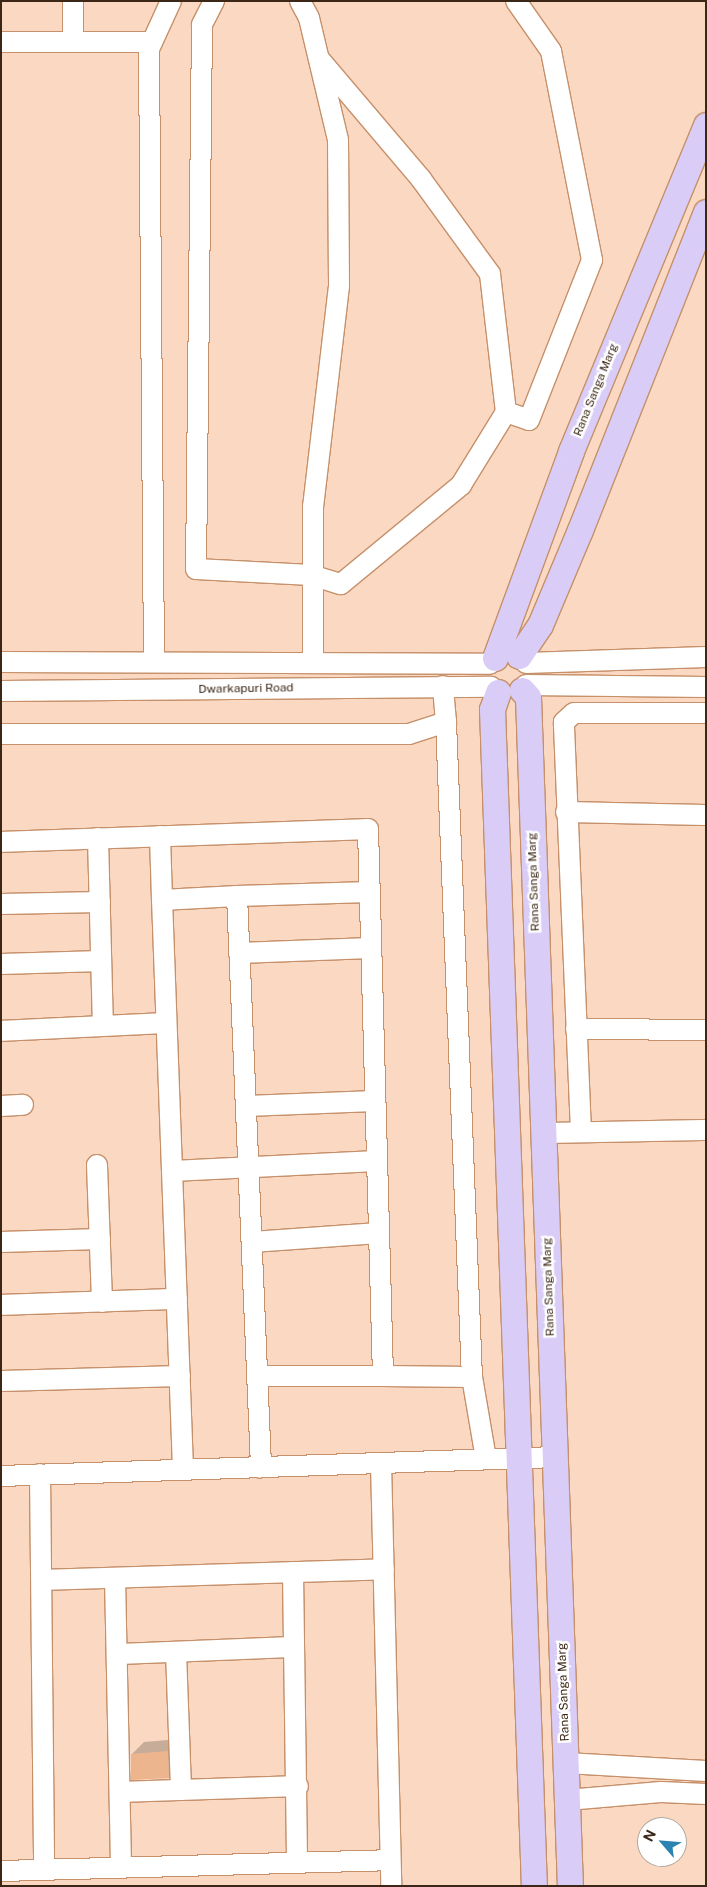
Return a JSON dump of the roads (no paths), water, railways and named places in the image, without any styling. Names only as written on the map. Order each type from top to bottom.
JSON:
[{"type":"main road","name":"Rana Sanga Marg","points":[[508,674],[571,451],[706,125]]},
{"type":"main road","name":"Rana Sanga Marg","points":[[534,1886],[492,709],[508,674],[540,625],[580,530],[706,212]]},
{"type":"main road","name":"Rana Sanga Marg","points":[[508,674],[528,697],[570,1886]]},
{"type":"street","points":[[73,1],[74,42]]},
{"type":"street","points":[[154,662],[149,76],[152,42],[172,1]]},
{"type":"street","points":[[214,1],[202,25],[196,569],[311,575],[341,584],[461,485],[506,412],[490,274],[421,179],[318,58]]},
{"type":"street","points":[[300,1],[309,18],[338,140],[339,286],[313,506],[311,575],[313,663]]},
{"type":"street","points":[[506,412],[529,420],[592,260],[551,51],[516,1]]},
{"type":"street","points":[[1,42],[152,42]]},
{"type":"street","points":[[508,674],[706,657]]},
{"type":"street","name":"Dwarkapuri Road","points":[[1,662],[313,663],[508,674]]},
{"type":"street","points":[[508,674],[706,687]]},
{"type":"street","name":"Dwarkapuri Road","points":[[1,691],[443,686],[508,674]]},
{"type":"street","points":[[443,686],[472,1377],[486,1459]]},
{"type":"street","points":[[581,1132],[562,729],[568,716],[574,713],[706,713]]},
{"type":"street","points":[[1,734],[409,734],[446,722]]},
{"type":"street","points":[[566,812],[706,815]]},
{"type":"street","points":[[1,842],[368,829],[383,1376]]},
{"type":"street","points":[[160,836],[183,1469]]},
{"type":"street","points":[[98,838],[103,1026]]},
{"type":"street","points":[[162,900],[370,892]]},
{"type":"street","points":[[237,896],[261,1467]]},
{"type":"street","points":[[1,904],[100,902]]},
{"type":"street","points":[[239,953],[371,948]]},
{"type":"street","points":[[1,964],[101,961]]},
{"type":"street","points":[[1,1031],[166,1023]]},
{"type":"street","points":[[576,1029],[706,1030]]},
{"type":"street","points":[[246,1106],[375,1101]]},
{"type":"street","points":[[1,1106],[23,1105]]},
{"type":"street","points":[[544,1133],[706,1130]]},
{"type":"street","points":[[172,1171],[248,1165],[377,1161]]},
{"type":"street","points":[[97,1165],[102,1302]]},
{"type":"street","points":[[252,1242],[379,1233]]},
{"type":"street","points":[[1,1242],[100,1239]]},
{"type":"street","points":[[1,1305],[177,1299]]},
{"type":"street","points":[[1,1381],[180,1376]]},
{"type":"street","points":[[258,1376],[472,1377]]},
{"type":"street","points":[[1,1476],[555,1457]]},
{"type":"street","points":[[381,1463],[391,1886]]},
{"type":"street","points":[[40,1474],[44,1869]]},
{"type":"street","points":[[42,1580],[384,1569]]},
{"type":"street","points":[[293,1572],[298,1786],[297,1862]]},
{"type":"street","points":[[115,1578],[122,1867]]},
{"type":"street","points":[[117,1654],[294,1647]]},
{"type":"street","points":[[176,1652],[181,1790]]},
{"type":"street","points":[[566,1763],[706,1771]]},
{"type":"street","points":[[121,1792],[298,1786]]},
{"type":"street","points":[[567,1800],[661,1792],[706,1794]]},
{"type":"street","points":[[1,1870],[390,1860]]}]
